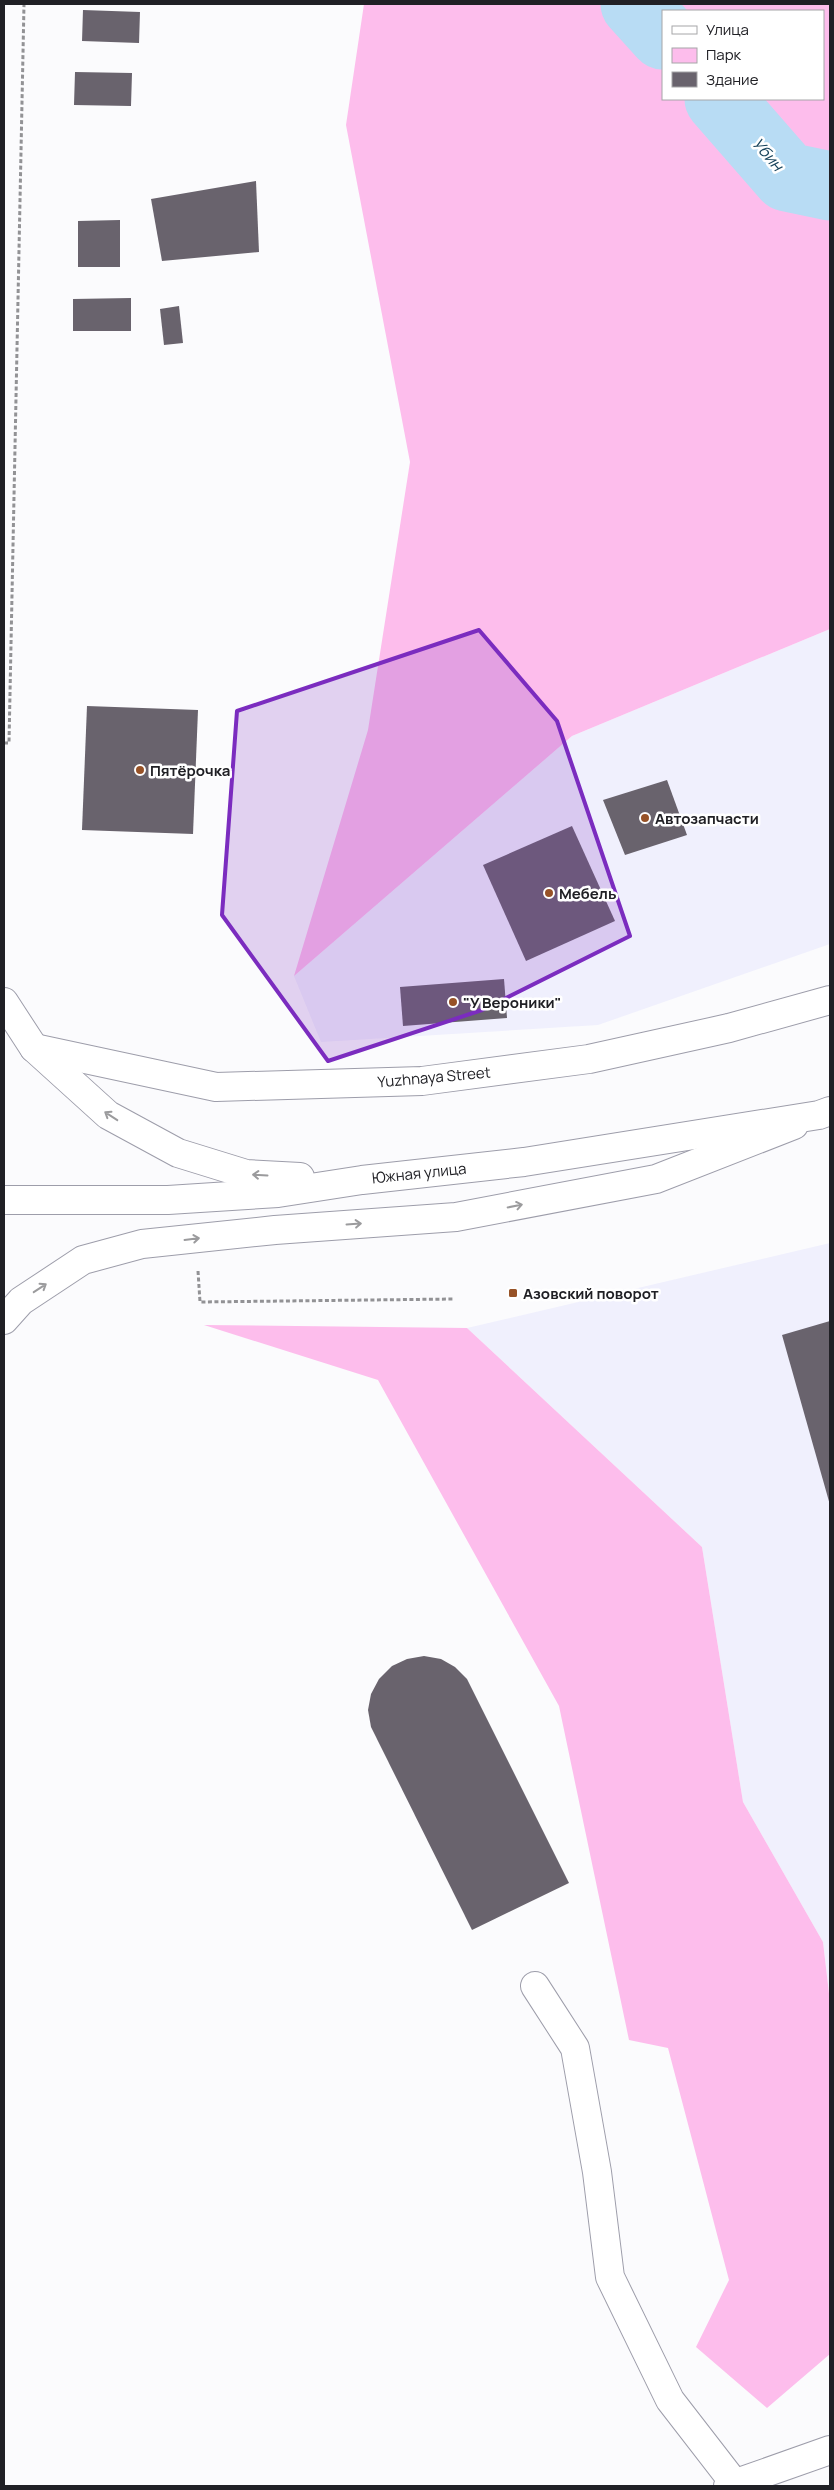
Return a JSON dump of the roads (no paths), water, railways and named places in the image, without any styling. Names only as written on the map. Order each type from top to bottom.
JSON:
[{"type":"main road","name":"Yuzhnaya Street","points":[[34,1048],[216,1087],[422,1081],[589,1059],[729,1028],[830,1000]]},
{"type":"main road","points":[[4,1002],[34,1048],[108,1115],[178,1153],[246,1174],[362,1180]]},
{"type":"main road","points":[[4,1320],[21,1301],[83,1260],[142,1244],[275,1230],[456,1217],[646,1181],[825,1113]]},
{"type":"main road","name":"Южная улица","points":[[4,1200],[168,1200],[278,1193],[362,1180],[524,1162],[825,1113]]},
{"type":"main road","points":[[535,1986],[575,2048],[597,2172],[610,2277],[670,2400],[731,2485],[830,2450]]},
{"type":"waterway","name":"Убин","points":[[635,4],[662,34]]},
{"type":"waterway","name":"Убин","points":[[720,100],[787,177],[830,186]]},
{"type":"place","name":"Пятёрочка","points":[[140,770]]},
{"type":"place","name":"Автозапчасти","points":[[645,818]]},
{"type":"place","name":"Мебель","points":[[549,893]]},
{"type":"place","name":"\"У Вероники\"","points":[[453,1002]]},
{"type":"place","name":"Азовский поворот","points":[[513,1293]]}]
